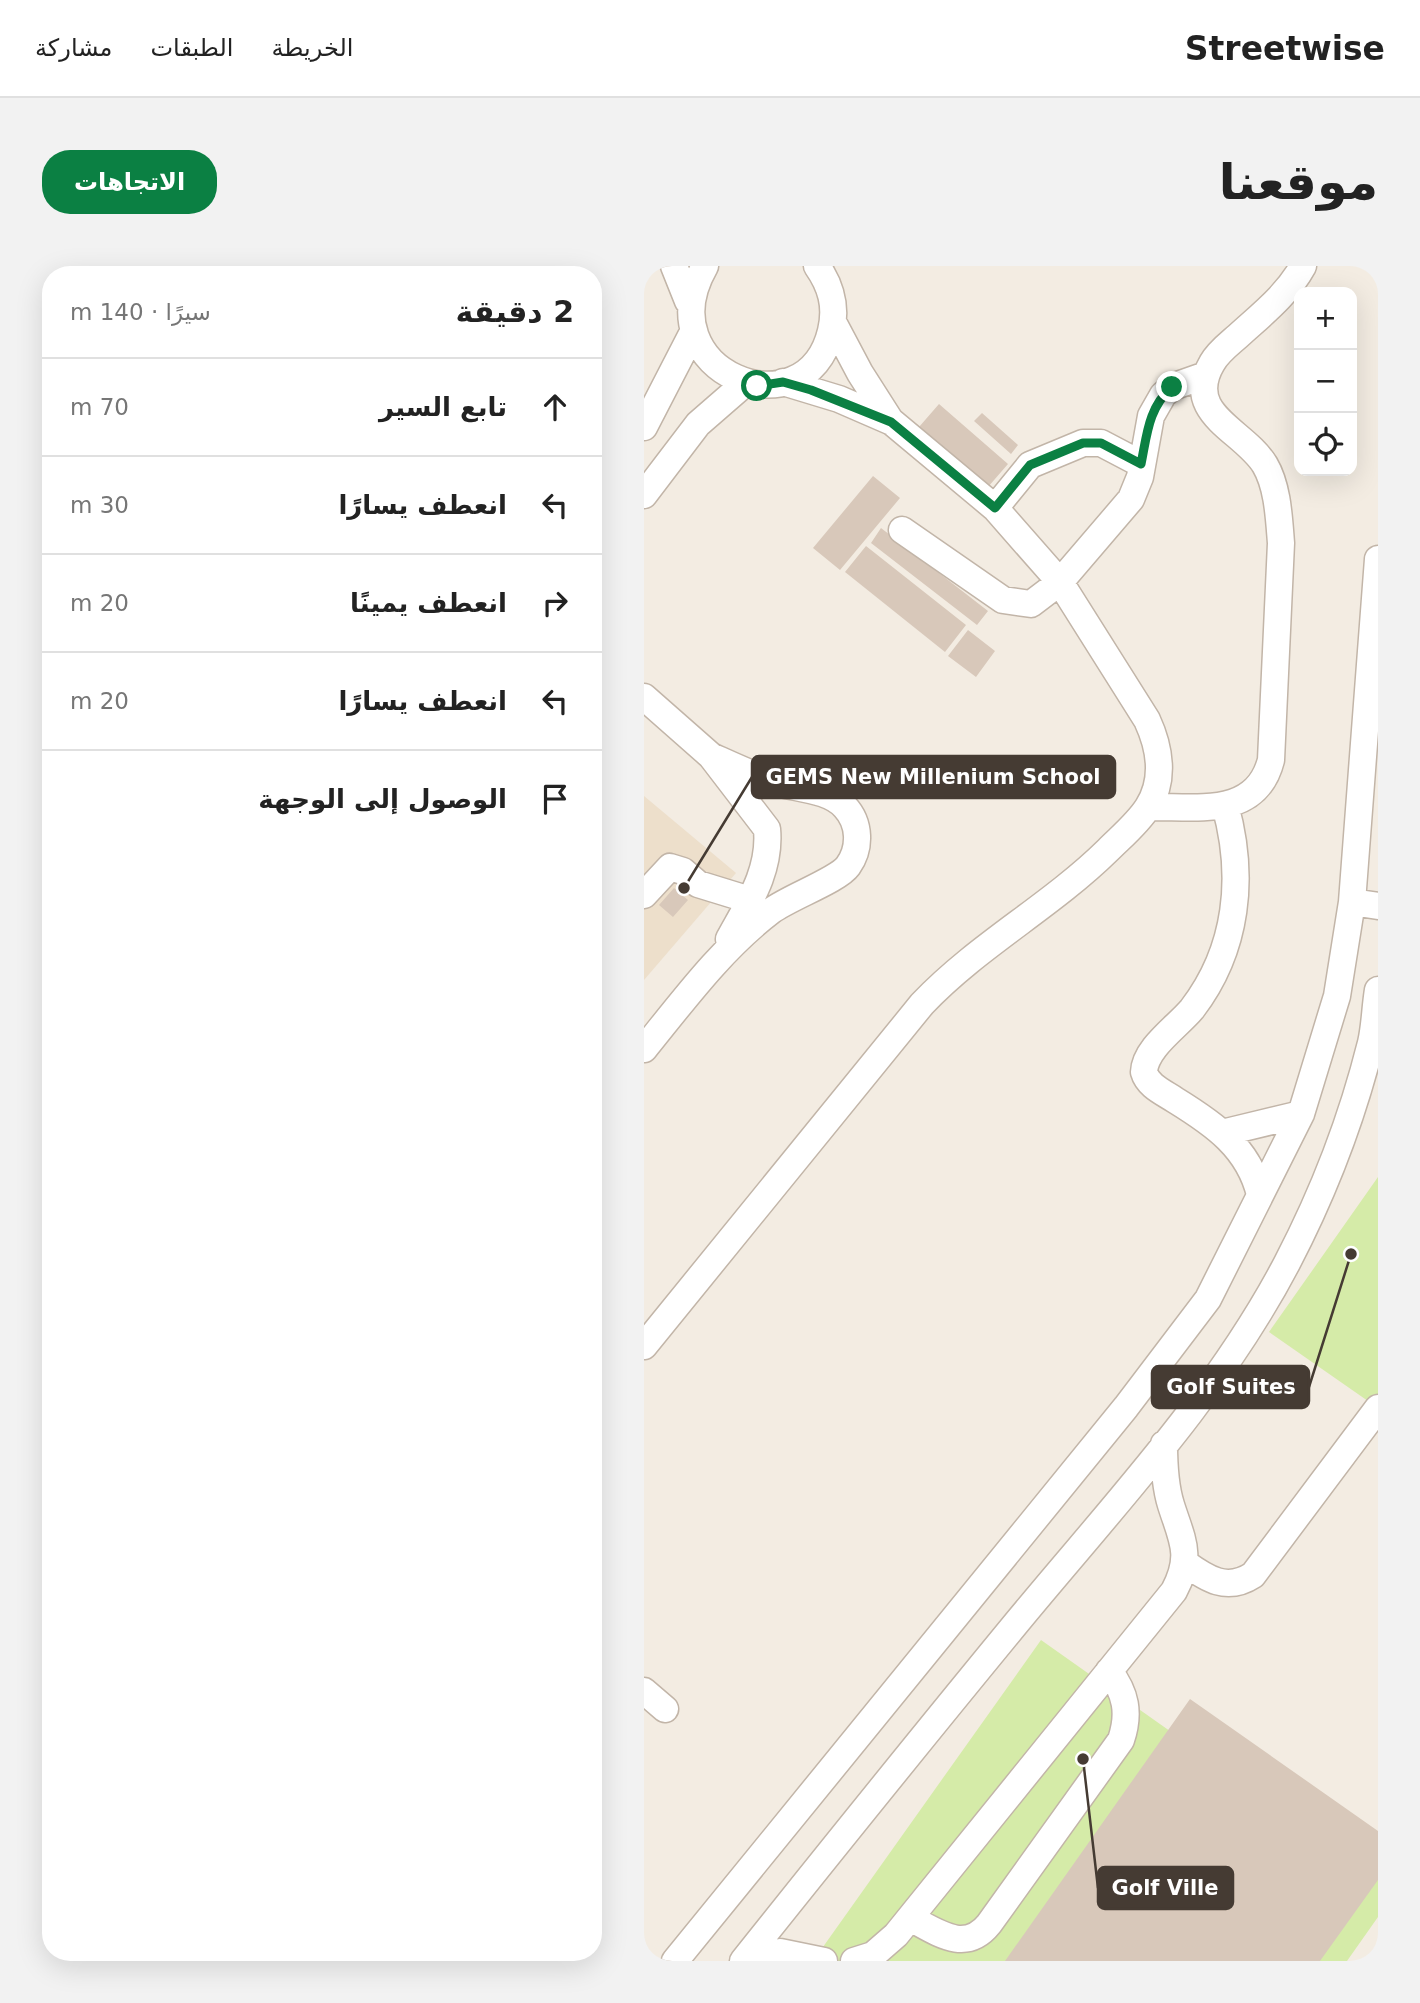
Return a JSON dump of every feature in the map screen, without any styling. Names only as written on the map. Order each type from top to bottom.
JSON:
[{"type":"street","points":[[644,1346],[922,1004],[968,959],[1072,883],[1148,807],[1158,781],[1160,760],[1156,739],[1060,582],[1031,545],[995,508],[891,422],[839,399],[783,382],[744,384],[712,367],[691,336],[688,301],[674,266]]},
{"type":"street","points":[[688,301],[694,282],[705,266]]},
{"type":"street","points":[[817,266],[860,373],[891,422]]},
{"type":"street","points":[[783,382],[811,366],[830,338],[843,266]]},
{"type":"street","points":[[1148,807],[1224,805],[1239,802],[1261,786],[1271,760],[1281,543],[1276,503],[1264,465],[1208,408],[1204,390],[1206,375],[1213,360],[1285,293],[1303,266]]},
{"type":"street","points":[[644,427],[663,396],[691,336]]},
{"type":"street","points":[[902,530],[1003,600],[1031,604],[1060,582],[1131,499],[1151,416],[1163,395],[1172,387],[1206,375]]},
{"type":"street","points":[[644,495],[698,424],[744,384]]},
{"type":"street","points":[[995,508],[1030,465],[1083,443],[1101,443],[1141,464]]},
{"type":"street","points":[[675,1961],[1133,1398],[1208,1299],[1301,1114],[1365,904],[1378,559]]},
{"type":"street","points":[[644,697],[711,756],[767,830],[766,858],[750,900],[714,964]]},
{"type":"street","points":[[644,1049],[714,964],[769,912],[792,896],[834,879],[847,868],[856,853],[858,836],[849,813],[830,796],[771,781],[711,756]]},
{"type":"street","points":[[1224,805],[1237,865],[1231,926],[1209,983],[1191,1009],[1147,1058],[1144,1072],[1150,1084],[1222,1133],[1245,1156],[1260,1195]]},
{"type":"street","points":[[644,895],[670,867],[683,871],[698,884],[750,900]]},
{"type":"street","points":[[743,1961],[892,1774],[1164,1444],[1249,1326],[1286,1264],[1319,1195],[1345,1128],[1375,1034],[1378,990]]},
{"type":"street","points":[[1222,1133],[1301,1114]]},
{"type":"street","points":[[1185,1563],[1206,1578],[1224,1584],[1245,1581],[1253,1575],[1378,1408]]},
{"type":"street","points":[[854,1961],[886,1947],[1174,1591],[1185,1563],[1183,1533],[1167,1485],[1164,1444]]},
{"type":"street","points":[[910,1919],[957,1941],[983,1932],[1121,1740],[1126,1718],[1124,1696],[1109,1671]]},
{"type":"street","points":[[644,1691],[665,1709]]},
{"type":"street","points":[[749,1961],[780,1952],[824,1961]]},
{"type":"shaded area","points":[[644,796],[736,873],[644,980]]},
{"type":"green space","points":[[1378,1177],[1378,1408],[1269,1332]]},
{"type":"green space","points":[[1041,1640],[1378,1878],[1378,1917],[1347,1961],[813,1961]]},
{"type":"building","points":[[939,404],[1008,464],[988,487],[919,427]]},
{"type":"building","points":[[982,413],[1018,445],[1011,454],[974,421]]},
{"type":"building","points":[[873,476],[900,498],[840,570],[813,548]]},
{"type":"building","points":[[881,528],[988,611],[977,625],[871,543]]},
{"type":"building","points":[[866,546],[966,625],[945,652],[845,572]]},
{"type":"building","points":[[968,630],[995,651],[976,677],[948,656]]},
{"type":"building","points":[[674,888],[688,900],[673,917],[659,905]]},
{"type":"building","points":[[1190,1699],[1378,1831],[1378,1880],[1320,1961],[1005,1961]]},
{"type":"place","name":"GEMS New Millenium School","points":[[684,888]]},
{"type":"place","name":"Golf Suites","points":[[1351,1254]]},
{"type":"place","name":"Golf Ville","points":[[1083,1759]]},
{"type":"route","points":[[757,386],[783,382],[839,399],[891,422],[995,508],[1030,465],[1045,456],[1083,443],[1101,443],[1141,464],[1151,416],[1163,395],[1172,387]]}]
